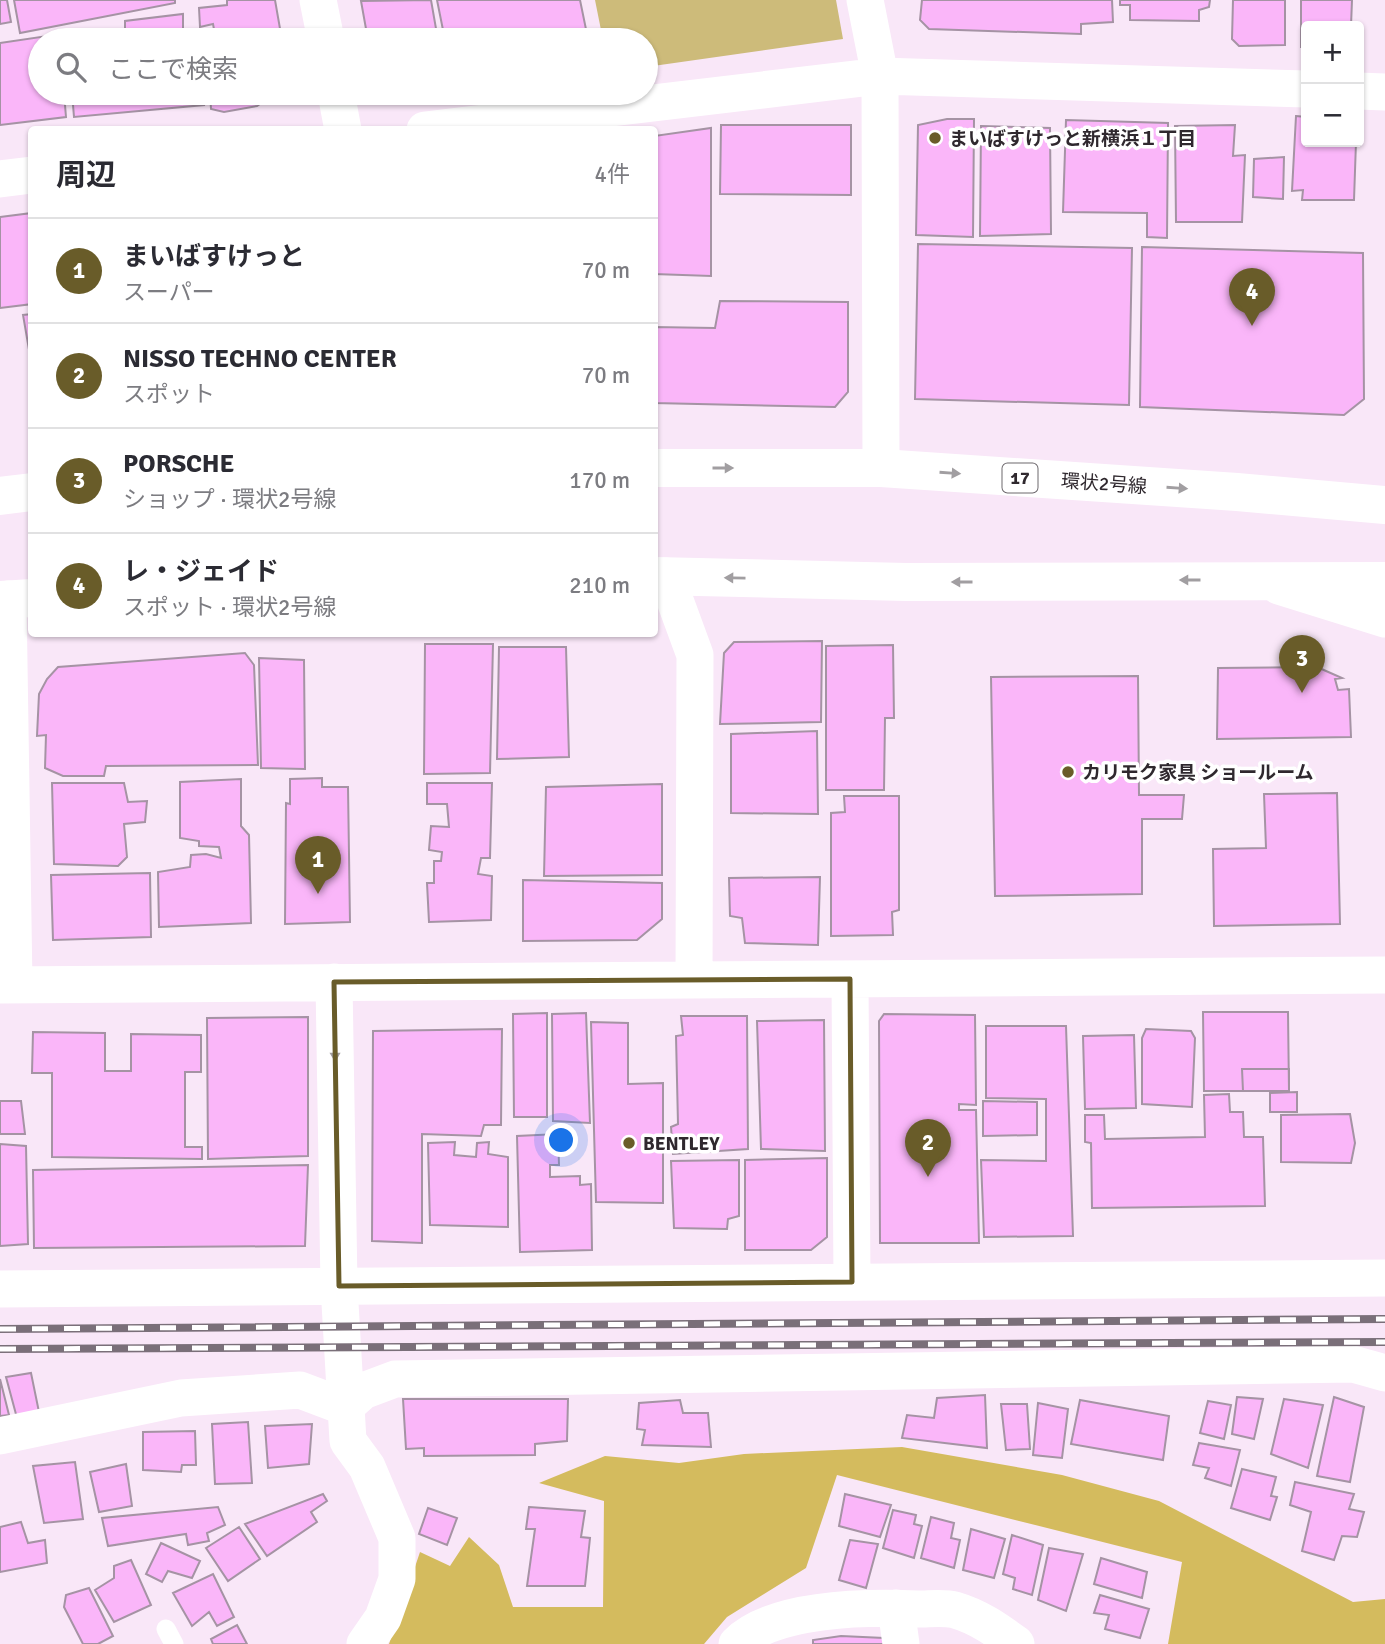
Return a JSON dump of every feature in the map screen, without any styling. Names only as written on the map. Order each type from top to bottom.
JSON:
[{"type":"main road","name":"環状2号線","points":[[658,468],[881,468],[1237,492],[1385,505]]},
{"type":"main road","points":[[0,496],[28,492]]},
{"type":"main road","points":[[660,576],[906,582],[1385,581]]},
{"type":"street","points":[[318,0],[324,28]]},
{"type":"street","points":[[865,0],[880,76],[881,468]]},
{"type":"street","points":[[658,102],[880,76],[1301,89]]},
{"type":"street","points":[[1364,91],[1385,92]]},
{"type":"street","points":[[338,105],[342,126]]},
{"type":"street","points":[[459,126],[636,105]]},
{"type":"street","points":[[0,178],[28,175]]},
{"type":"street","points":[[660,576],[695,655],[694,980]]},
{"type":"street","points":[[1258,580],[1385,619]]},
{"type":"street","points":[[13,599],[7,985],[1385,975]]},
{"type":"street","points":[[850,979],[852,1282]]},
{"type":"street","points":[[334,982],[339,1286],[348,1441],[368,1467],[397,1538],[397,1579],[383,1618],[365,1644]]},
{"type":"street","points":[[0,1289],[1385,1278]]},
{"type":"street","points":[[345,1407],[363,1391],[395,1379],[1353,1364],[1385,1373]]},
{"type":"street","points":[[0,1436],[181,1398],[300,1390],[345,1407]]},
{"type":"street","points":[[737,1644],[746,1635],[793,1632],[864,1607],[954,1610],[988,1623],[1016,1644]]},
{"type":"street","points":[[896,1608],[901,1644]]},
{"type":"highlighted area","points":[[850,979],[852,1282],[339,1286],[334,982]]},
{"type":"shaded area","points":[[595,0],[836,0],[843,39],[658,65],[658,28],[601,28]]},
{"type":"shaded area","points":[[902,1447],[1062,1475],[1159,1501],[1353,1602],[1385,1599],[1385,1644],[1168,1644],[1182,1562],[837,1475],[806,1568],[727,1617],[704,1644],[389,1644],[420,1552],[450,1566],[469,1537],[499,1565],[513,1607],[603,1607],[604,1501],[539,1483],[605,1456],[679,1463],[744,1454]]},
{"type":"building","points":[[0,0],[7,0],[11,22],[0,24]]},
{"type":"building","points":[[14,0],[175,0],[175,3],[46,28],[28,28],[28,31],[20,33]]},
{"type":"building","points":[[227,0],[275,0],[280,28],[214,28],[213,24],[200,27],[199,8],[227,5]]},
{"type":"building","points":[[431,0],[436,28],[366,28],[361,1]]},
{"type":"building","points":[[437,0],[580,0],[586,28],[443,28]]},
{"type":"building","points":[[922,0],[1112,0],[1113,22],[1081,24],[1081,34],[929,29],[920,20]]},
{"type":"building","points":[[1120,0],[1210,0],[1209,7],[1199,10],[1199,21],[1130,20],[1130,5],[1120,5]]},
{"type":"building","points":[[1233,0],[1285,0],[1285,45],[1239,46],[1232,39]]},
{"type":"building","points":[[1301,0],[1352,0],[1351,21],[1301,21]]},
{"type":"building","points":[[183,14],[183,28],[125,28],[125,21]]},
{"type":"building","points":[[28,39],[28,105],[65,105],[66,117],[0,125],[0,43]]},
{"type":"building","points":[[73,105],[204,105],[74,117]]},
{"type":"building","points":[[211,105],[258,105],[224,112],[211,109]]},
{"type":"building","points":[[1296,116],[1301,116],[1301,147],[1356,147],[1354,200],[1302,200],[1303,190],[1292,191]]},
{"type":"building","points":[[947,119],[974,119],[973,237],[916,235],[918,125]]},
{"type":"building","points":[[1066,120],[1168,123],[1167,238],[1147,237],[1147,213],[1063,212]]},
{"type":"building","points":[[721,125],[851,125],[851,195],[720,194]]},
{"type":"building","points":[[1235,125],[1233,156],[1245,155],[1242,222],[1176,222],[1175,126]]},
{"type":"building","points":[[981,126],[1050,128],[1051,234],[980,236]]},
{"type":"building","points":[[711,128],[711,276],[658,274],[658,135]]},
{"type":"building","points":[[1284,157],[1283,199],[1253,197],[1254,159]]},
{"type":"building","points":[[28,214],[28,304],[0,308],[0,217]]},
{"type":"building","points":[[918,244],[1132,248],[1129,405],[915,399]]},
{"type":"building","points":[[1142,247],[1363,253],[1364,399],[1344,415],[1140,407]]},
{"type":"building","points":[[720,301],[848,302],[848,392],[835,407],[658,403],[658,327],[715,328]]},
{"type":"building","points":[[28,314],[28,344],[23,315]]},
{"type":"building","points":[[822,641],[821,722],[720,724],[724,653],[734,642]]},
{"type":"building","points":[[425,644],[493,644],[490,773],[424,774]]},
{"type":"building","points":[[893,645],[894,718],[885,718],[884,790],[826,790],[826,646]]},
{"type":"building","points":[[499,647],[566,647],[569,757],[497,759]]},
{"type":"building","points":[[245,653],[254,665],[258,765],[106,766],[104,776],[63,776],[45,768],[46,735],[37,736],[39,694],[58,667]]},
{"type":"building","points":[[259,658],[304,660],[305,769],[261,768]]},
{"type":"building","points":[[1317,667],[1342,678],[1335,679],[1338,690],[1349,689],[1351,737],[1217,739],[1218,668]]},
{"type":"building","points":[[1138,676],[1139,795],[1184,795],[1182,819],[1142,819],[1142,894],[995,896],[991,677]]},
{"type":"building","points":[[817,731],[818,814],[731,813],[731,734]]},
{"type":"building","points":[[322,778],[322,787],[348,787],[350,922],[285,924],[286,803],[290,804],[290,779]]},
{"type":"building","points":[[241,779],[241,826],[249,835],[251,923],[159,927],[158,872],[190,867],[191,855],[206,854],[221,858],[219,847],[199,846],[199,841],[180,838],[180,782]]},
{"type":"building","points":[[52,783],[124,783],[128,802],[147,801],[145,822],[124,824],[127,857],[118,866],[54,864]]},
{"type":"building","points":[[427,783],[492,783],[490,858],[481,858],[478,874],[492,876],[491,920],[429,922],[427,883],[434,883],[434,861],[441,861],[442,852],[429,850],[431,826],[449,827],[447,804],[427,804]]},
{"type":"building","points":[[662,784],[662,875],[544,876],[546,787]]},
{"type":"building","points":[[1337,793],[1340,924],[1214,926],[1213,849],[1266,848],[1264,794]]},
{"type":"building","points":[[844,796],[899,796],[899,910],[892,912],[893,935],[831,936],[831,813],[845,812]]},
{"type":"building","points":[[150,873],[151,937],[53,940],[51,875]]},
{"type":"building","points":[[820,877],[818,945],[745,943],[742,918],[730,916],[729,878]]},
{"type":"building","points":[[523,880],[662,883],[662,919],[637,940],[523,941]]},
{"type":"building","points":[[1203,1012],[1288,1012],[1289,1091],[1204,1091]]},
{"type":"building","points":[[547,1013],[547,1117],[514,1117],[513,1014]]},
{"type":"building","points":[[586,1013],[590,1123],[553,1121],[552,1014]]},
{"type":"building","points":[[884,1014],[975,1015],[976,1105],[959,1104],[959,1110],[976,1110],[979,1243],[880,1243],[879,1021]]},
{"type":"building","points":[[681,1016],[747,1016],[748,1149],[673,1154],[671,1127],[678,1124],[676,1036],[683,1035]]},
{"type":"building","points":[[308,1017],[308,1156],[208,1159],[207,1018]]},
{"type":"building","points":[[824,1020],[825,1151],[761,1149],[757,1021]]},
{"type":"building","name":"BENTLEY","points":[[591,1022],[628,1023],[628,1084],[663,1083],[663,1203],[596,1202]]},
{"type":"building","points":[[986,1026],[1066,1026],[1073,1236],[984,1237],[981,1160],[1046,1161],[1046,1099],[986,1098]]},
{"type":"building","points":[[502,1029],[501,1125],[484,1125],[481,1136],[422,1134],[422,1243],[372,1241],[373,1031]]},
{"type":"building","points":[[1146,1029],[1191,1031],[1195,1038],[1192,1107],[1142,1104],[1142,1038]]},
{"type":"building","points":[[33,1032],[105,1033],[105,1071],[131,1071],[131,1034],[201,1035],[201,1072],[185,1072],[185,1147],[202,1147],[202,1159],[52,1157],[52,1073],[32,1073]]},
{"type":"building","points":[[1134,1035],[1136,1108],[1085,1109],[1083,1036]]},
{"type":"building","points":[[1242,1069],[1289,1069],[1289,1091],[1243,1091]]},
{"type":"building","points":[[1297,1092],[1297,1112],[1270,1112],[1270,1093]]},
{"type":"building","points":[[1229,1094],[1230,1112],[1243,1112],[1244,1137],[1263,1137],[1265,1206],[1092,1208],[1091,1143],[1085,1142],[1085,1115],[1104,1115],[1105,1139],[1205,1137],[1204,1095]]},
{"type":"building","points":[[0,1101],[21,1101],[25,1134],[0,1134]]},
{"type":"building","points":[[983,1101],[1037,1102],[1037,1135],[983,1136]]},
{"type":"building","points":[[1350,1114],[1355,1143],[1351,1163],[1281,1162],[1281,1115]]},
{"type":"building","points":[[558,1134],[559,1165],[550,1165],[550,1177],[580,1176],[580,1185],[591,1184],[592,1250],[520,1252],[517,1136]]},
{"type":"building","points":[[455,1142],[454,1155],[476,1157],[477,1143],[489,1142],[488,1154],[508,1157],[508,1227],[430,1225],[428,1143]]},
{"type":"building","points":[[0,1144],[26,1146],[28,1244],[0,1246]]},
{"type":"building","points":[[827,1158],[827,1237],[811,1250],[745,1250],[745,1160]]},
{"type":"building","points":[[739,1160],[739,1216],[728,1219],[727,1229],[674,1228],[671,1161]]},
{"type":"building","points":[[308,1165],[305,1246],[34,1248],[33,1170]]},
{"type":"building","points":[[31,1373],[39,1412],[17,1418],[6,1377]]},
{"type":"building","points":[[0,1379],[9,1415],[0,1416]]},
{"type":"building","points":[[985,1395],[987,1448],[902,1438],[907,1415],[934,1418],[937,1398]]},
{"type":"building","points":[[1237,1397],[1263,1399],[1254,1439],[1232,1434]]},
{"type":"building","points":[[1334,1397],[1364,1407],[1350,1482],[1317,1476]]},
{"type":"building","points":[[403,1399],[568,1399],[567,1441],[535,1444],[535,1455],[424,1456],[424,1448],[406,1449]]},
{"type":"building","points":[[1284,1399],[1323,1405],[1308,1468],[1271,1454]]},
{"type":"building","points":[[680,1400],[683,1413],[708,1413],[711,1447],[642,1445],[645,1430],[637,1429],[639,1403]]},
{"type":"building","points":[[1080,1400],[1169,1416],[1163,1460],[1071,1444]]},
{"type":"building","points":[[1208,1401],[1231,1405],[1224,1439],[1200,1433]]},
{"type":"building","points":[[1038,1403],[1068,1409],[1062,1458],[1033,1455]]},
{"type":"building","points":[[1001,1404],[1027,1404],[1030,1449],[1006,1450]]},
{"type":"building","points":[[248,1422],[252,1483],[215,1484],[212,1424]]},
{"type":"building","points":[[312,1424],[309,1464],[268,1468],[265,1426]]},
{"type":"building","points":[[195,1431],[196,1465],[182,1465],[181,1472],[143,1470],[143,1432]]},
{"type":"building","points":[[1199,1443],[1240,1450],[1231,1486],[1205,1478],[1209,1468],[1193,1465]]},
{"type":"building","points":[[75,1462],[83,1519],[44,1523],[33,1466]]},
{"type":"building","points":[[126,1464],[132,1506],[99,1512],[90,1472]]},
{"type":"building","points":[[1242,1469],[1276,1477],[1271,1496],[1277,1497],[1270,1520],[1231,1508]]},
{"type":"building","points":[[1295,1482],[1354,1494],[1349,1509],[1364,1512],[1357,1537],[1342,1536],[1334,1560],[1302,1551],[1311,1512],[1290,1505]]},
{"type":"building","points":[[323,1494],[327,1501],[311,1512],[317,1522],[267,1556],[245,1524]]},
{"type":"building","points":[[845,1494],[891,1505],[880,1537],[839,1526]]},
{"type":"building","points":[[218,1507],[225,1525],[207,1533],[209,1541],[188,1545],[186,1534],[108,1546],[102,1518]]},
{"type":"building","points":[[529,1507],[585,1511],[581,1537],[590,1538],[585,1586],[527,1586],[535,1529],[526,1529]]},
{"type":"building","points":[[428,1508],[457,1518],[447,1545],[419,1534]]},
{"type":"building","points":[[893,1510],[916,1515],[914,1524],[922,1526],[914,1558],[883,1548]]},
{"type":"building","points":[[931,1517],[954,1523],[951,1538],[960,1540],[954,1568],[921,1558]]},
{"type":"building","points":[[21,1522],[28,1543],[45,1540],[47,1563],[0,1572],[0,1527]]},
{"type":"building","points":[[239,1527],[260,1559],[228,1581],[206,1548]]},
{"type":"building","points":[[971,1529],[1005,1539],[994,1578],[963,1570]]},
{"type":"building","points":[[1012,1535],[1043,1545],[1032,1595],[1013,1589],[1015,1578],[1003,1574]]},
{"type":"building","points":[[850,1540],[878,1544],[866,1588],[839,1580]]},
{"type":"building","points":[[161,1543],[200,1561],[192,1578],[168,1571],[162,1582],[146,1574]]},
{"type":"building","points":[[1049,1548],[1083,1554],[1066,1611],[1038,1600]]},
{"type":"building","points":[[1101,1558],[1147,1572],[1142,1598],[1094,1584]]},
{"type":"building","points":[[131,1560],[151,1605],[114,1622],[95,1590],[114,1578],[114,1566]]},
{"type":"building","points":[[213,1574],[234,1617],[217,1626],[209,1612],[192,1626],[173,1593]]},
{"type":"building","points":[[89,1588],[113,1636],[98,1644],[83,1644],[64,1607],[66,1595]]},
{"type":"building","points":[[1100,1595],[1149,1609],[1140,1638],[1105,1629],[1109,1615],[1094,1613]]},
{"type":"building","points":[[237,1625],[247,1644],[213,1644],[211,1639]]},
{"type":"building","points":[[841,1636],[884,1638],[885,1644],[813,1644],[813,1640]]},
{"type":"railway","points":[[0,1329],[1385,1319]]},
{"type":"railway","points":[[0,1349],[1385,1342]]},
{"type":"place","name":"まいばすけっと新横浜１丁目","points":[[935,138]]},
{"type":"place","name":"レ・ジェイド","points":[[1252,326]]},
{"type":"place","name":"PORSCHE","points":[[1302,693]]},
{"type":"place","name":"カリモク家具 ショールーム","points":[[1068,772]]},
{"type":"place","name":"まいばすけっと","points":[[318,894]]},
{"type":"place","name":"BENTLEY","points":[[629,1143]]},
{"type":"place","name":"NISSO TECHNO CENTER","points":[[928,1177]]}]
